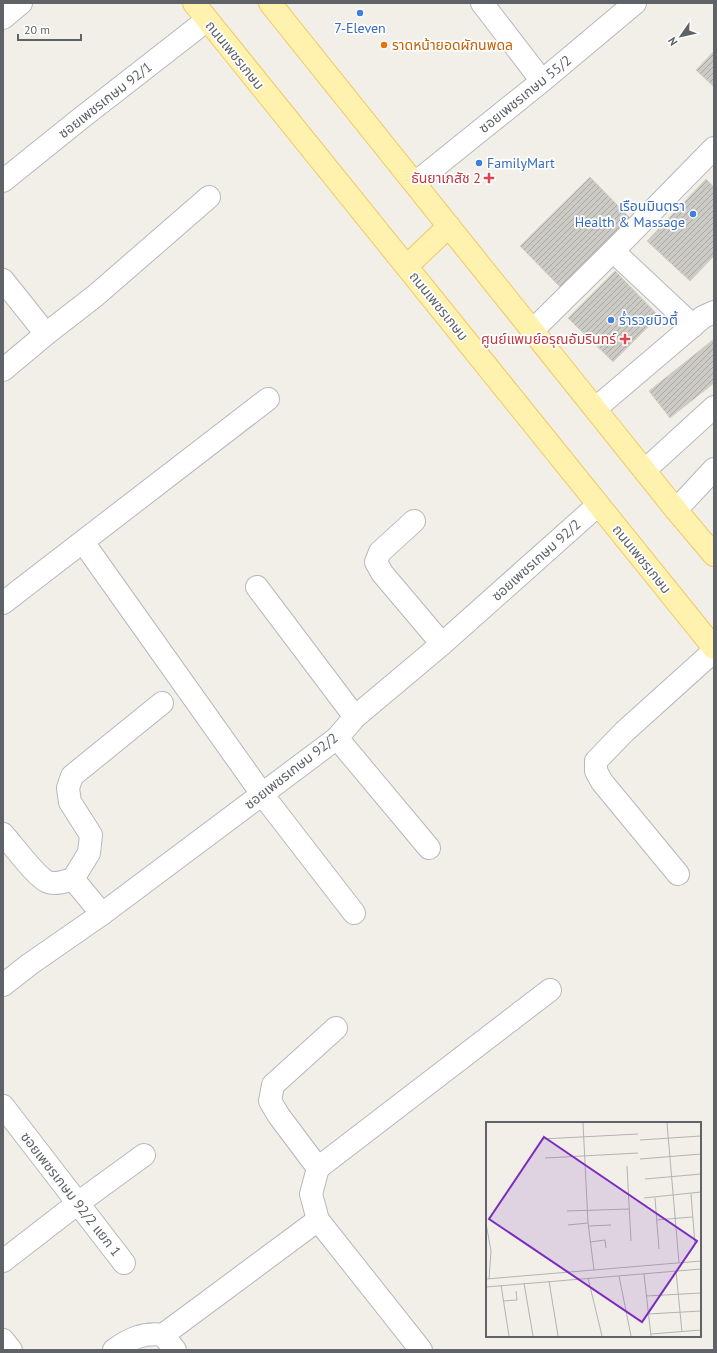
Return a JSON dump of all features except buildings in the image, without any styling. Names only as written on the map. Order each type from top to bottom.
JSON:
[{"type":"main road","name":"ถนนเพชรเกษม","points":[[194,3],[714,649]]},
{"type":"main road","points":[[270,3],[596,408],[676,510],[714,554]]},
{"type":"main road","points":[[407,266],[449,226]]},
{"type":"street","points":[[3,18],[21,3]]},
{"type":"street","points":[[482,3],[542,81]]},
{"type":"street","name":"ซอยเพชรเกษม 55/2","points":[[415,184],[635,3]]},
{"type":"street","name":"ซอยเพชรเกษม 92/1","points":[[3,181],[207,20]]},
{"type":"street","points":[[533,330],[614,251],[714,148]]},
{"type":"street","points":[[3,370],[95,296],[209,197]]},
{"type":"street","points":[[614,251],[693,326]]},
{"type":"street","points":[[3,280],[46,334]]},
{"type":"street","points":[[596,408],[704,317],[714,312]]},
{"type":"street","points":[[3,603],[268,399]]},
{"type":"street","points":[[645,470],[714,407]]},
{"type":"street","points":[[676,510],[714,469]]},
{"type":"street","name":"ซอยเพชรเกษม 92/2","points":[[3,985],[30,964],[102,914],[337,738],[355,717],[442,644],[598,505]]},
{"type":"street","points":[[414,521],[380,552],[376,562],[382,573],[442,644]]},
{"type":"street","points":[[83,542],[262,794],[354,913]]},
{"type":"street","points":[[257,587],[355,717]]},
{"type":"street","points":[[678,874],[602,782],[596,772],[596,761],[624,732],[714,649]]},
{"type":"street","points":[[3,834],[37,874],[48,882],[60,883],[73,879],[89,853],[91,836],[70,802],[68,788],[72,776],[162,703]]},
{"type":"street","points":[[337,738],[429,848]]},
{"type":"street","points":[[73,879],[102,914]]},
{"type":"street","points":[[421,1350],[318,1220],[311,1194],[318,1168],[550,990]]},
{"type":"street","points":[[318,1168],[279,1116],[270,1101],[273,1085],[336,1028]]},
{"type":"street","name":"ซอยเพชรเกษม 92/2 แยก 1","points":[[3,1106],[124,1263]]},
{"type":"street","points":[[3,1261],[78,1203],[144,1155]]},
{"type":"street","points":[[114,1350],[139,1336],[152,1333],[169,1342],[318,1220]]},
{"type":"street","points":[[3,1340],[11,1350]]},
{"type":"place","name":"7-Eleven","points":[[360,13]]},
{"type":"place","name":"ราดหน้ายอดผักนพดล","points":[[384,45]]},
{"type":"place","name":"FamilyMart","points":[[479,163]]},
{"type":"place","name":"ธันยาเภสัช 2","points":[[489,178]]},
{"type":"place","name":"เรือนมินตรา Health & Massage","points":[[693,214]]},
{"type":"place","name":"ร่ำรวยบิวตี้","points":[[611,320]]},
{"type":"place","name":"ศูนย์แพมย์อรุณอัมรินทร์","points":[[625,339]]}]
